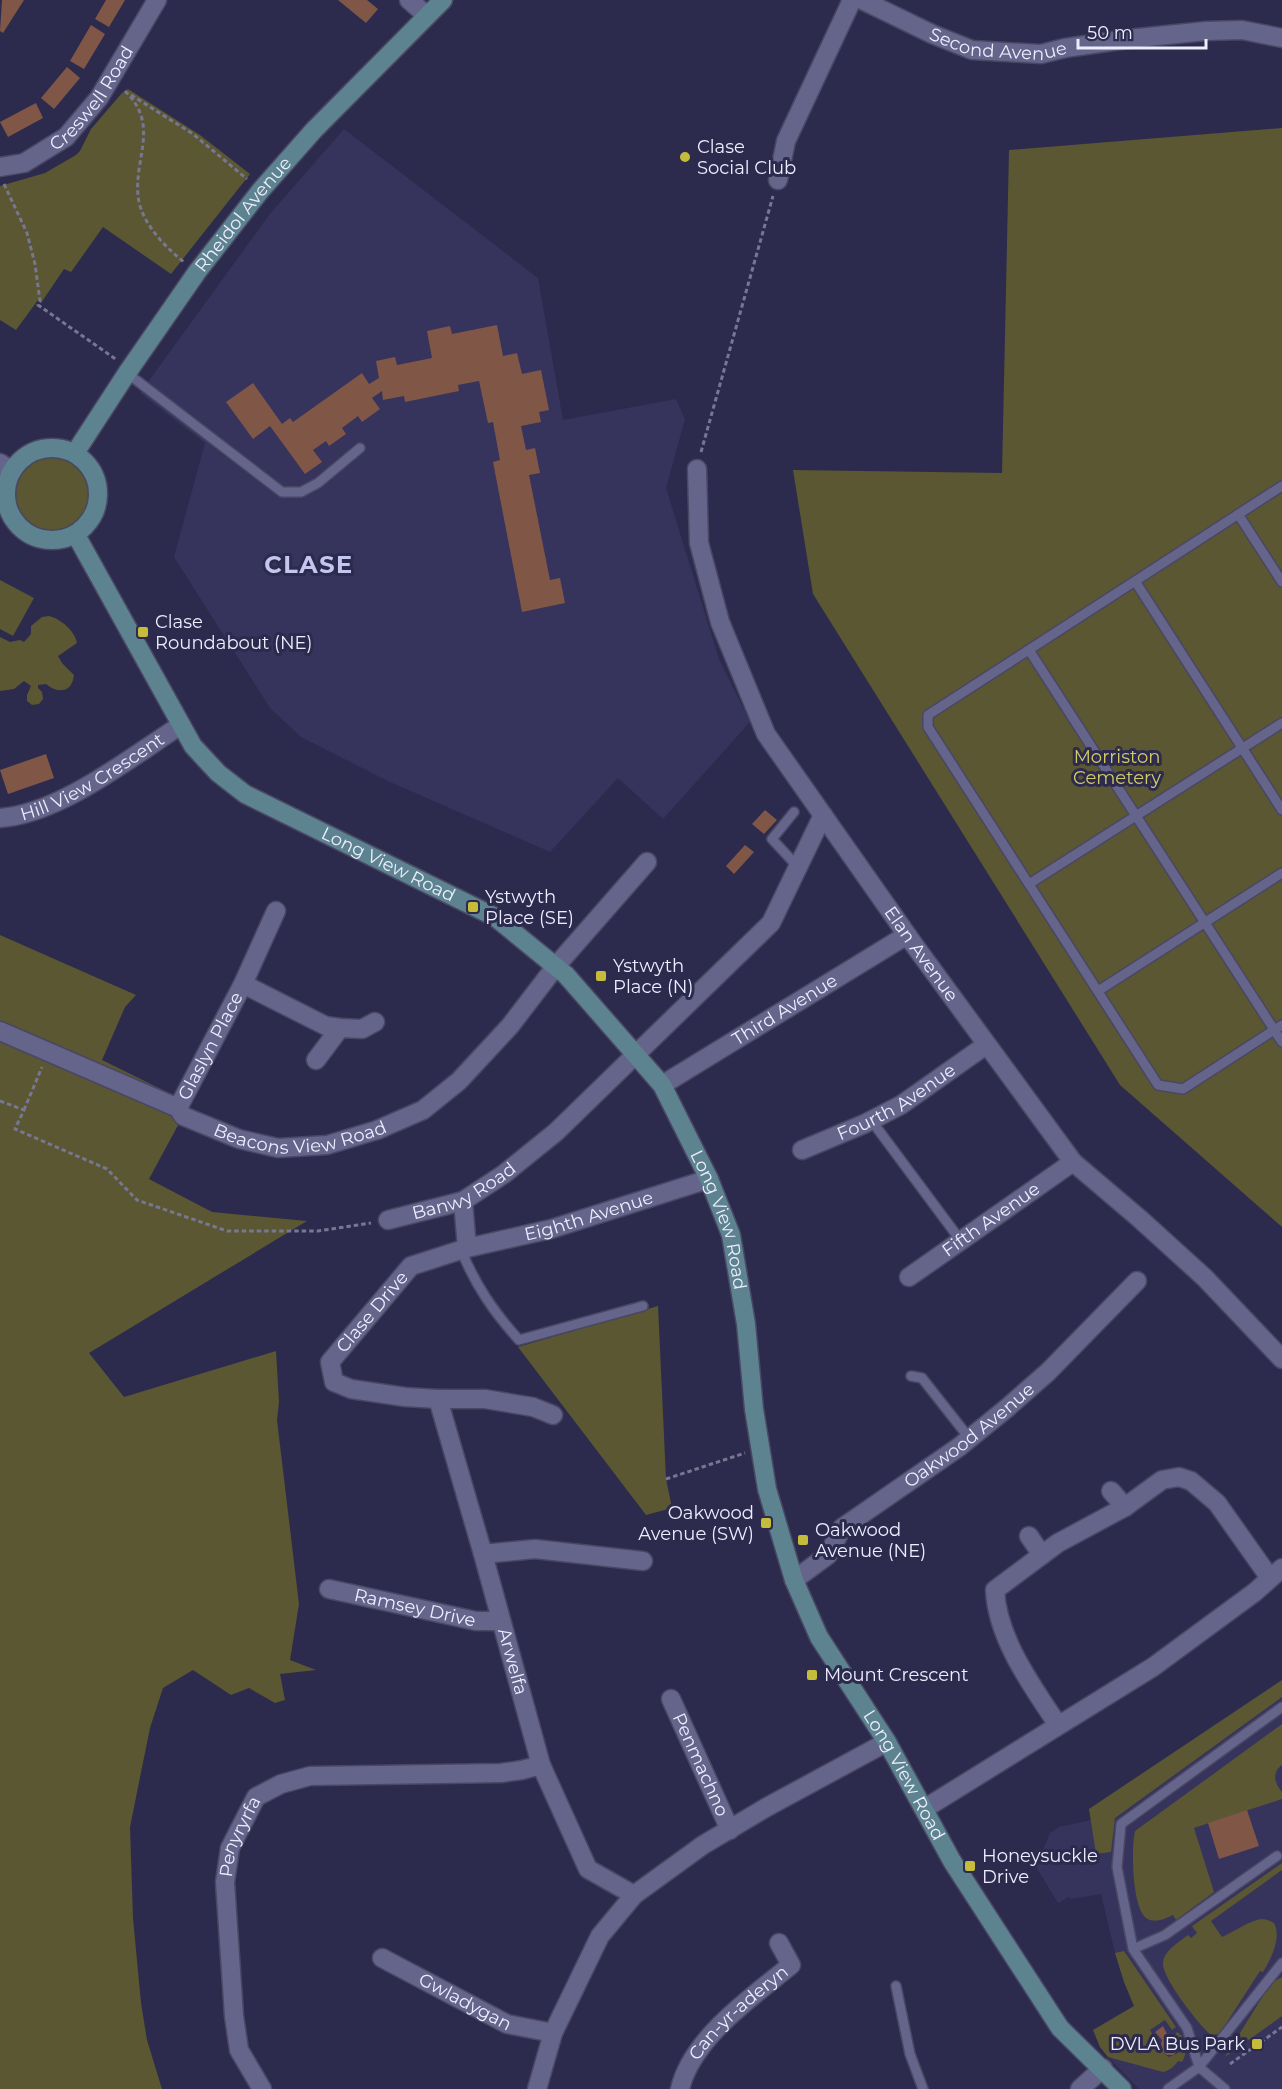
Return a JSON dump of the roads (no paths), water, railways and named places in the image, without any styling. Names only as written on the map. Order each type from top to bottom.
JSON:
[{"type":"street","name":"Creswell Road","points":[[1,172],[24,163],[66,137],[99,98],[157,0]]},
{"type":"street","points":[[409,0],[426,15]]},
{"type":"street","name":"Rheidol Avenue","points":[[75,453],[128,370],[197,272],[261,190],[314,130],[443,0]]},
{"type":"street","points":[[778,180],[786,141],[852,0]]},
{"type":"street","name":"Second Avenue","points":[[862,0],[972,50],[1041,54],[1138,37],[1206,31],[1242,30],[1282,38]]},
{"type":"street","points":[[55,447],[75,453],[87,463],[96,476],[99,497],[93,517],[87,526],[75,535],[56,541],[36,538],[25,532],[14,520],[6,501],[6,467],[36,450],[55,447]]},
{"type":"street","name":"Elan Avenue","points":[[697,469],[699,543],[720,622],[766,734],[907,935],[1073,1162],[1205,1278],[1282,1359]]},
{"type":"street","name":"Long View Road","points":[[75,535],[193,746],[218,773],[245,794],[495,917],[567,975],[662,1085],[709,1179],[731,1236],[746,1324],[754,1409],[767,1489],[794,1580],[819,1637],[887,1742],[952,1861],[1060,2028],[1122,2089]]},
{"type":"street","name":"Hill View Crescent","points":[[0,818],[41,809],[89,784],[181,725]]},
{"type":"street","name":"Banwy Road","points":[[388,1220],[463,1201],[504,1174],[556,1132],[771,923],[823,815]]},
{"type":"street","name":"Beacons View Road","points":[[0,1031],[178,1108],[183,1116],[239,1139],[279,1148],[327,1145],[377,1130],[423,1110],[459,1081],[510,1026],[556,966],[647,862]]},
{"type":"street","name":"Glaslyn Place","points":[[178,1108],[243,984],[276,911]]},
{"type":"street","name":"Third Avenue","points":[[662,1085],[907,935]]},
{"type":"street","name":"Glaslyn Place","points":[[243,984],[326,1026],[362,1029],[375,1022]]},
{"type":"street","points":[[316,1060],[340,1028]]},
{"type":"street","name":"Fourth Avenue","points":[[802,1150],[901,1105],[986,1045]]},
{"type":"street","name":"Fifth Avenue","points":[[909,1277],[1073,1162]]},
{"type":"street","name":"Eighth Avenue","points":[[464,1249],[551,1229],[709,1179]]},
{"type":"street","points":[[463,1201],[464,1249]]},
{"type":"street","name":"Clase Drive","points":[[438,1399],[351,1389],[334,1382],[330,1362],[411,1266],[464,1249]]},
{"type":"street","name":"Oakwood Avenue","points":[[794,1580],[828,1556],[842,1528],[970,1439],[1048,1372],[1137,1281]]},
{"type":"street","points":[[438,1399],[485,1399],[533,1407],[553,1415]]},
{"type":"street","name":"Arwelfa","points":[[438,1399],[541,1765],[588,1869],[634,1895]]},
{"type":"street","points":[[924,1809],[1153,1667],[1276,1573],[1217,1503],[1191,1481],[1179,1477],[1162,1480],[1098,1524],[1058,1543],[995,1590],[1000,1623],[1029,1682],[1058,1725]]},
{"type":"street","points":[[1111,1491],[1125,1507]]},
{"type":"street","points":[[1029,1536],[1042,1555]]},
{"type":"street","points":[[483,1554],[535,1549],[643,1561]]},
{"type":"street","name":"Ramsey Drive","points":[[329,1589],[476,1621],[501,1621]]},
{"type":"street","name":"Penmachno","points":[[671,1699],[729,1830]]},
{"type":"street","points":[[537,2089],[553,2033],[600,1936],[634,1895],[703,1845],[767,1807],[887,1742]]},
{"type":"street","name":"Penyryrfa","points":[[262,2089],[239,2050],[233,2005],[225,1882],[230,1848],[256,1797],[281,1784],[310,1776],[501,1773],[541,1765]]},
{"type":"street","name":"Can-yr-aderyn","points":[[680,2089],[684,2073],[719,2025],[791,1965],[779,1943]]},
{"type":"street","name":"Gwladygan","points":[[382,1958],[507,2024],[553,2033]]},
{"type":"street","points":[[1080,2089],[1102,2068]]},
{"type":"lane","points":[[128,370],[282,492],[301,492],[318,483],[360,448]]},
{"type":"lane","points":[[1278,1028],[1183,1089],[1158,1085],[928,727],[928,715],[1282,486]]},
{"type":"lane","points":[[1238,514],[1282,582]]},
{"type":"lane","points":[[1135,581],[1282,810]]},
{"type":"lane","points":[[1029,650],[1205,923],[1278,1028],[1282,1042]]},
{"type":"lane","points":[[1029,884],[1282,723]]},
{"type":"lane","points":[[794,812],[772,838],[797,866]]},
{"type":"lane","points":[[1098,991],[1282,873]]},
{"type":"lane","points":[[871,1120],[961,1241]]},
{"type":"lane","points":[[464,1249],[473,1278],[482,1294],[519,1340],[643,1306]]},
{"type":"lane","points":[[911,1376],[922,1378],[970,1439]]},
{"type":"lane","points":[[1225,2089],[1198,2067],[1187,2028],[1133,1949],[1118,1866],[1120,1824],[1282,1707]]},
{"type":"lane","points":[[1133,1949],[1165,1935],[1277,1856]]},
{"type":"lane","points":[[1168,2089],[1198,2067],[1282,1963]]},
{"type":"lane","points":[[897,1986],[910,2054],[923,2089]]},
{"type":"place","name":"Clase Social Club","points":[[685,157]]},
{"type":"place","name":"Clase Roundabout (NE)","points":[[143,632]]},
{"type":"place","name":"Ystwyth Place (SE)","points":[[473,907]]},
{"type":"place","name":"Ystwyth Place (N)","points":[[601,976]]},
{"type":"place","name":"Oakwood Avenue (SW)","points":[[766,1523]]},
{"type":"place","name":"Oakwood Avenue (NE)","points":[[803,1540]]},
{"type":"place","name":"Mount Crescent","points":[[812,1675]]},
{"type":"place","name":"Honeysuckle Drive","points":[[970,1866]]},
{"type":"place","name":"DVLA Bus Park","points":[[1257,2044]]},
{"type":"district","name":"CLASE","points":[[309,564]]},
{"type":"park label","name":"Morriston Cemetery","points":[[1117,768]]}]
